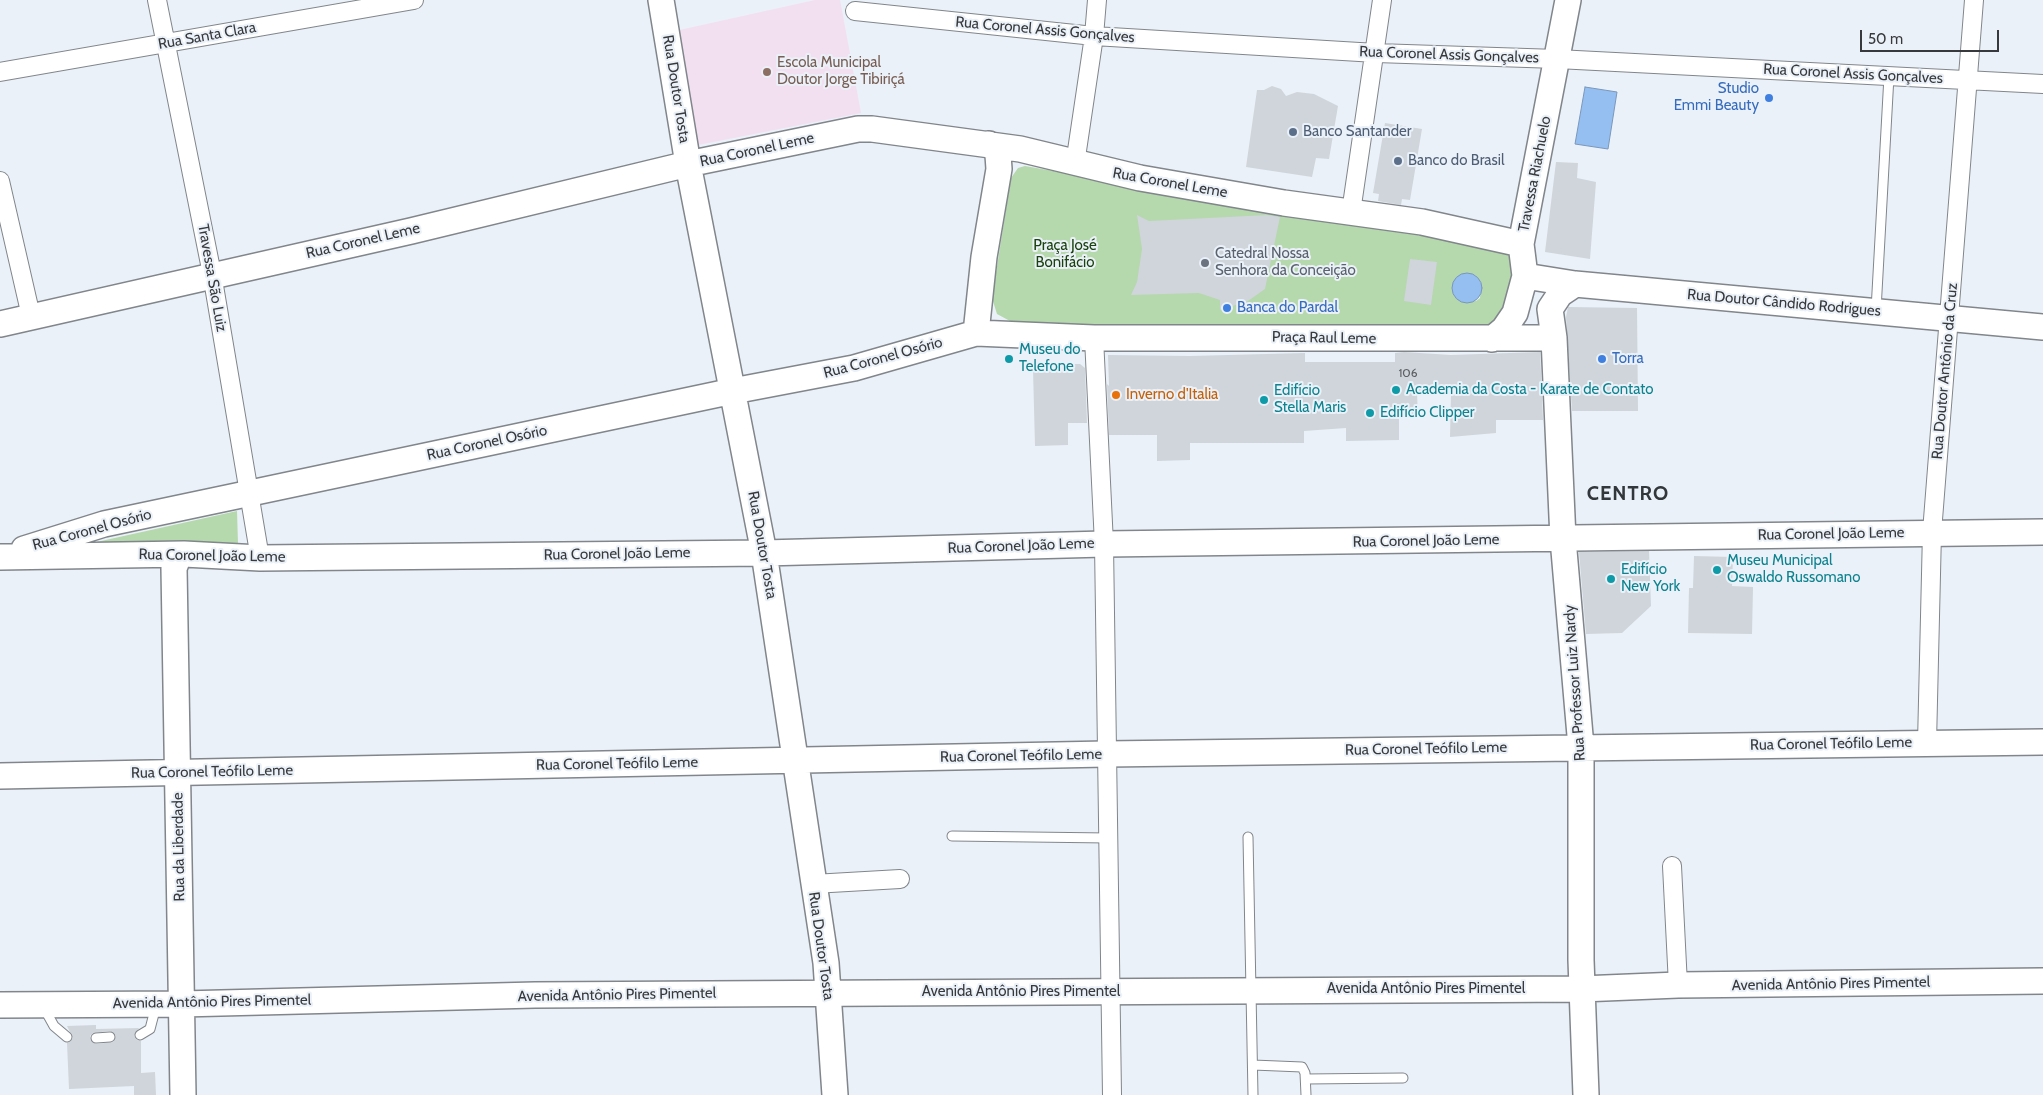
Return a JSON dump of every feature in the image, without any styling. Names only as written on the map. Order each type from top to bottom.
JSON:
[{"type":"street","name":"Travessa São Luiz","points":[[157,0],[212,274],[260,558]]},
{"type":"street","name":"Rua Santa Clara","points":[[0,72],[414,0]]},
{"type":"street","name":"Rua Doutor Tosta","points":[[661,0],[688,164],[764,553],[796,760],[828,993],[835,1095]]},
{"type":"street","points":[[1075,164],[1094,36],[1097,0]]},
{"type":"street","points":[[1351,212],[1376,53],[1382,0]]},
{"type":"street","name":"Travessa Riachuelo","points":[[1492,339],[1504,329],[1515,313],[1525,276],[1521,244],[1568,0]]},
{"type":"street","name":"Rua Doutor Antônio da Cruz","points":[[1927,743],[1932,532],[1974,0]]},
{"type":"street","name":"Rua Coronel Assis Gonçalves","points":[[855,10],[1094,36],[1376,53],[1557,59],[2043,84]]},
{"type":"street","name":"Rua Coronel Leme","points":[[0,324],[411,230],[688,164],[858,129],[872,128],[989,144],[1140,178],[1422,222],[1521,244]]},
{"type":"street","points":[[989,144],[996,149],[999,169],[985,248],[976,333],[1094,338],[1104,544],[1112,1095]]},
{"type":"street","points":[[999,169],[1010,156],[1020,150]]},
{"type":"street","points":[[0,181],[31,316]]},
{"type":"street","name":"Rua Doutor Cândido Rodrigues","points":[[1525,276],[1575,284],[1876,310],[2043,327]]},
{"type":"street","name":"Rua Professor Luiz Nardy","points":[[1575,284],[1560,294],[1552,304],[1550,322],[1554,338],[1563,539],[1581,747],[1581,989],[1586,1095]]},
{"type":"street","name":"Rua Coronel Osório","points":[[0,557],[91,528],[733,391],[854,368],[976,333]]},
{"type":"street","name":"Praça Raul Leme","points":[[1094,338],[1554,338]]},
{"type":"street","points":[[86,556],[80,550],[80,544],[83,536],[91,528]]},
{"type":"street","name":"Rua Coronel João Leme","points":[[0,557],[86,556],[172,559],[764,553],[1104,544],[2043,532]]},
{"type":"street","name":"Rua da Liberdade","points":[[172,559],[183,1095]]},
{"type":"street","name":"Rua Coronel Teófilo Leme","points":[[0,776],[1106,754],[2043,742]]},
{"type":"street","points":[[1672,866],[1678,985]]},
{"type":"street","points":[[813,884],[900,879]]},
{"type":"street","name":"Avenida Antônio Pires Pimentel","points":[[0,1005],[182,1004],[535,995],[1581,989],[1678,985],[2043,981]]},
{"type":"lane","points":[[1876,310],[1889,76]]},
{"type":"lane","points":[[952,836],[1108,838]]},
{"type":"lane","points":[[1248,837],[1253,1095]]},
{"type":"lane","points":[[140,1035],[150,1030],[157,1004]]},
{"type":"lane","points":[[42,1005],[54,1026],[67,1037]]},
{"type":"lane","points":[[96,1038],[110,1037]]},
{"type":"lane","points":[[1253,1064],[1302,1067],[1306,1079],[1306,1095]]},
{"type":"lane","points":[[1306,1079],[1403,1078]]},
{"type":"shaded area","name":"Escola Municipal Doutor Jorge Tibiriçá","points":[[815,0],[840,0],[861,113],[693,146],[675,31]]},
{"type":"green space","name":"Praça José Bonifácio","points":[[1025,166],[1505,250],[1511,257],[1515,273],[1506,311],[1488,328],[1124,328],[1018,324],[997,314],[992,298],[1011,178],[1018,168]],"holes":[[[1470,274],[1475,275],[1481,283],[1480,298],[1476,301],[1455,297],[1452,288]]]},
{"type":"green space","points":[[237,511],[238,544],[83,545]]},
{"type":"water","points":[[1585,87],[1617,92],[1608,149],[1575,144]]},
{"type":"water","points":[[1467,273],[1478,277],[1482,288],[1478,299],[1467,303],[1456,299],[1452,288],[1456,277]]},
{"type":"building","name":"Banco Santander","points":[[1272,86],[1281,89],[1286,96],[1297,92],[1314,94],[1338,106],[1329,159],[1316,158],[1312,177],[1246,167],[1257,90],[1264,90]]},
{"type":"building","name":"Banco do Brasil","points":[[1385,123],[1422,129],[1410,200],[1402,199],[1401,205],[1378,201],[1379,194],[1373,193]]},
{"type":"building","points":[[1556,162],[1578,163],[1577,178],[1596,182],[1590,259],[1545,252]]},
{"type":"building","name":"Catedral Nossa Senhora da Conceição","points":[[1137,215],[1149,221],[1267,215],[1280,217],[1265,289],[1248,301],[1220,310],[1220,300],[1199,293],[1131,295],[1137,282],[1142,249]]},
{"type":"building","points":[[1410,259],[1437,262],[1431,305],[1404,301]]},
{"type":"building","name":"Torra","points":[[1568,307],[1637,308],[1638,411],[1572,411],[1566,317]]},
{"type":"building","points":[[1540,352],[1543,420],[1496,420],[1496,433],[1450,437],[1451,393],[1417,392],[1418,418],[1399,418],[1399,440],[1346,441],[1346,428],[1304,431],[1304,443],[1190,443],[1190,460],[1157,461],[1157,435],[1109,435],[1108,355],[1190,356],[1305,353],[1305,362],[1395,362],[1395,353],[1451,355]]},
{"type":"building","points":[[1065,364],[1080,364],[1085,368],[1087,423],[1068,423],[1068,445],[1035,446],[1033,369],[1067,368]]},
{"type":"building","name":"Edifício New York","points":[[1649,551],[1651,606],[1622,633],[1586,634],[1579,552]]},
{"type":"building","points":[[1694,556],[1733,557],[1732,586],[1753,587],[1752,634],[1688,633],[1689,588],[1693,588]]},
{"type":"building","points":[[96,1025],[96,1029],[139,1028],[134,1036],[137,1040],[141,1041],[141,1073],[155,1072],[156,1095],[134,1095],[134,1086],[69,1089],[67,1043],[73,1038],[67,1026]],"holes":[[[110,1031],[116,1036],[113,1042],[96,1044],[91,1041],[90,1036],[93,1033]]]},
{"type":"place","name":"Escola Municipal Doutor Jorge Tibiriçá","points":[[767,72]]},
{"type":"place","name":"Studio Emmi Beauty","points":[[1769,98]]},
{"type":"place","name":"Banco Santander","points":[[1293,132]]},
{"type":"place","name":"Banco do Brasil","points":[[1398,161]]},
{"type":"place","name":"Catedral Nossa Senhora da Conceição","points":[[1205,263]]},
{"type":"place","name":"Banca do Pardal","points":[[1227,308]]},
{"type":"place","name":"Museu do Telefone","points":[[1009,359]]},
{"type":"place","name":"Torra","points":[[1602,359]]},
{"type":"place","name":"Academia da Costa - Karate de Contato","points":[[1396,390]]},
{"type":"place","name":"Inverno d'Italia","points":[[1116,395]]},
{"type":"place","name":"Edifício Stella Maris","points":[[1264,400]]},
{"type":"place","name":"Edifício Clipper","points":[[1370,413]]},
{"type":"place","name":"Museu Municipal Oswaldo Russomano","points":[[1717,570]]},
{"type":"place","name":"Edifício New York","points":[[1611,579]]},
{"type":"district","name":"CENTRO","points":[[1628,494]]}]
